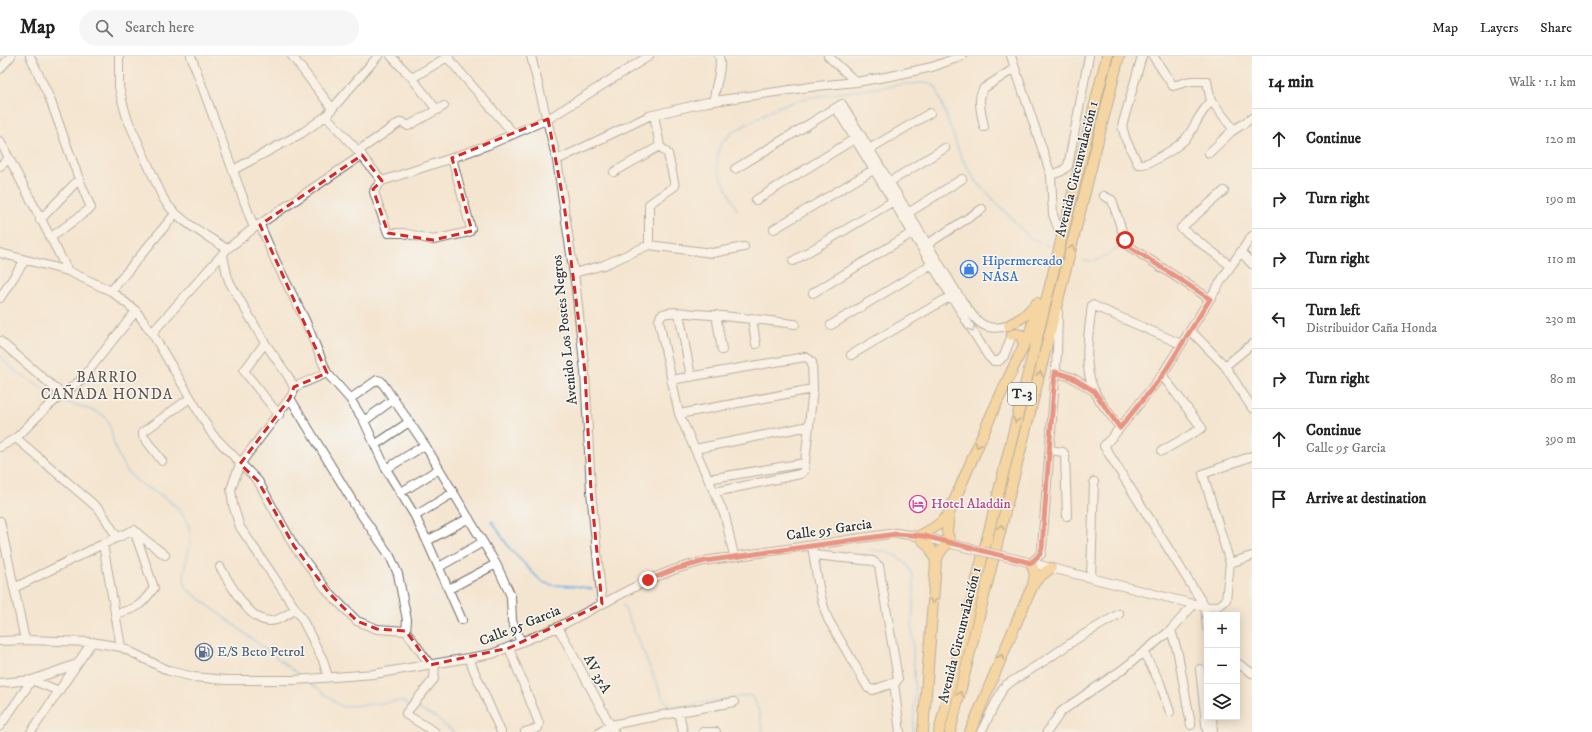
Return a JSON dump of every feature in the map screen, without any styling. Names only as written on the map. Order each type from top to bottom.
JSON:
[{"type":"main road","name":"Avenida Circunvalación 1","points":[[939,732],[1061,235],[1107,56]]},
{"type":"main road","name":"Avenida Circunvalación 1","points":[[950,732],[1119,57]]},
{"type":"main road","points":[[923,732],[936,562],[938,554],[943,547],[950,542],[946,532],[949,513],[993,411],[1030,332],[1057,254]]},
{"type":"main road","points":[[1024,345],[1021,335],[1016,334],[1011,330],[1040,300]]},
{"type":"main road","points":[[936,562],[931,549],[919,536],[942,522],[949,513]]},
{"type":"main road","points":[[1031,563],[1035,574],[1033,585]]},
{"type":"main road","points":[[970,732],[1033,585],[1038,578],[1051,568]]},
{"type":"street","points":[[0,69],[11,56]]},
{"type":"street","points":[[30,56],[50,99],[91,208],[50,238]]},
{"type":"street","points":[[119,56],[120,87],[127,118],[163,198],[175,214],[225,252],[227,275],[230,283],[265,343],[294,386],[293,393],[290,398],[240,464],[231,489],[233,505],[240,527],[301,616],[323,660],[328,677]]},
{"type":"street","points":[[191,56],[233,170],[257,226],[305,320],[327,373],[350,399],[364,421],[386,469],[415,516],[462,620]]},
{"type":"street","points":[[292,56],[332,108]]},
{"type":"street","points":[[233,170],[302,133],[326,116],[378,56]]},
{"type":"street","points":[[152,333],[225,252],[257,226],[401,122],[408,126],[440,108],[391,56]]},
{"type":"street","name":"Avenido Los Postes Negros","points":[[531,56],[548,119],[557,160],[574,273],[585,372],[591,491],[602,604]]},
{"type":"street","points":[[452,158],[471,229],[469,232],[433,240],[404,233],[388,233],[374,192],[382,181],[452,158],[548,119],[649,56]]},
{"type":"street","points":[[714,101],[714,92],[720,68],[719,56]]},
{"type":"street","points":[[828,56],[856,82]]},
{"type":"street","points":[[557,160],[654,115],[714,101],[817,86],[856,82],[932,67],[962,56]]},
{"type":"street","points":[[1011,56],[1051,175],[1053,216],[1061,235]]},
{"type":"street","points":[[1051,175],[1062,171],[1068,166],[1089,56]]},
{"type":"street","points":[[1142,56],[1122,126],[1126,140],[1138,164],[1142,165],[1154,160],[1187,138],[1211,102]]},
{"type":"street","points":[[1153,56],[1173,86],[1190,81],[1207,81],[1211,102],[1234,130]]},
{"type":"street","points":[[412,78],[448,57],[514,134]]},
{"type":"street","points":[[984,127],[979,98],[981,91],[1015,68]]},
{"type":"street","points":[[735,169],[839,106],[935,262],[988,356],[993,361],[999,360],[1004,356],[1011,330],[983,325],[974,318],[954,294]]},
{"type":"street","points":[[867,151],[930,113]]},
{"type":"street","points":[[648,245],[650,204],[675,186],[668,154],[660,146],[654,115]]},
{"type":"street","points":[[326,116],[360,153],[382,181]]},
{"type":"street","points":[[1209,153],[1234,130],[1252,118]]},
{"type":"street","points":[[756,200],[858,137]]},
{"type":"street","points":[[0,141],[68,271]]},
{"type":"street","points":[[614,172],[660,146]]},
{"type":"street","points":[[886,183],[945,148]]},
{"type":"street","points":[[0,166],[9,159]]},
{"type":"street","points":[[774,229],[877,168]]},
{"type":"street","points":[[40,220],[79,179]]},
{"type":"street","points":[[906,214],[962,179]]},
{"type":"street","points":[[1224,191],[1181,228],[1231,266]]},
{"type":"street","points":[[1104,196],[1112,200],[1125,240],[1130,247],[1210,299]]},
{"type":"street","points":[[793,261],[896,199]]},
{"type":"street","points":[[925,246],[982,209]]},
{"type":"street","points":[[110,291],[175,214]]},
{"type":"street","points":[[813,293],[916,231]]},
{"type":"street","points":[[1206,612],[1206,607],[1104,446],[1162,376],[1231,266],[1252,236]]},
{"type":"street","points":[[574,273],[604,265],[648,245],[712,253],[744,247]]},
{"type":"street","points":[[1241,252],[1252,264]]},
{"type":"street","points":[[0,253],[68,271],[110,291],[136,311],[152,333],[212,434],[240,464],[258,480],[294,546],[329,593],[357,621],[368,626],[406,631]]},
{"type":"street","points":[[0,298],[25,260]]},
{"type":"street","points":[[831,325],[935,262]]},
{"type":"street","points":[[851,355],[954,294]]},
{"type":"street","points":[[1031,563],[1040,554],[1042,548],[1050,450],[1058,301]]},
{"type":"street","points":[[1120,428],[1094,391],[1088,366],[1087,353],[1092,305],[1181,344]]},
{"type":"street","points":[[0,447],[16,438],[46,408],[82,380],[136,311]]},
{"type":"street","points":[[679,312],[691,377]]},
{"type":"street","points":[[734,556],[728,524],[679,414],[659,321],[661,315],[665,313],[679,312],[752,318],[795,324]]},
{"type":"street","points":[[716,315],[722,350]]},
{"type":"street","points":[[752,318],[756,344]]},
{"type":"street","points":[[1190,330],[1225,366],[1252,408]]},
{"type":"street","points":[[0,341],[63,395]]},
{"type":"street","points":[[265,343],[244,371],[278,415]]},
{"type":"street","points":[[1225,366],[1252,344]]},
{"type":"street","points":[[671,380],[805,357],[812,362],[813,389],[804,471],[800,474],[715,492]]},
{"type":"street","points":[[1055,372],[1071,377],[1094,391]]},
{"type":"street","points":[[294,386],[327,373]]},
{"type":"street","points":[[1162,376],[1202,428],[1162,451]]},
{"type":"street","points":[[350,399],[379,380],[394,399],[425,445],[496,564],[511,596],[512,621],[521,642]]},
{"type":"street","points":[[679,414],[813,389]]},
{"type":"street","points":[[162,461],[143,436],[143,432],[190,398]]},
{"type":"street","points":[[290,398],[356,507],[390,556],[398,574],[407,620],[406,631],[433,665],[434,679],[406,713],[435,732]]},
{"type":"street","points":[[364,421],[394,399]]},
{"type":"street","points":[[376,445],[409,422]]},
{"type":"street","points":[[695,448],[809,426]]},
{"type":"street","points":[[16,438],[100,510],[118,537]]},
{"type":"street","points":[[386,469],[425,445]]},
{"type":"street","points":[[1050,450],[1062,452],[1065,455],[1067,516]]},
{"type":"street","points":[[1206,607],[1219,606],[1226,600],[1230,563],[1203,474],[1252,456]]},
{"type":"street","points":[[708,479],[806,463]]},
{"type":"street","points":[[400,493],[439,469]]},
{"type":"street","points":[[1091,578],[1094,482]]},
{"type":"street","points":[[415,516],[453,493]]},
{"type":"street","points":[[427,541],[469,518]]},
{"type":"street","points":[[0,523],[25,640]]},
{"type":"street","points":[[14,588],[134,530]]},
{"type":"street","points":[[134,530],[165,555]]},
{"type":"street","points":[[115,614],[135,609],[145,600],[154,588],[134,530]]},
{"type":"street","name":"Calle 95 Garcia","points":[[0,641],[25,640],[92,642],[121,647],[169,671],[194,677],[226,680],[295,680],[374,674],[492,654],[558,627],[648,580],[676,569],[705,561],[896,534],[919,536],[950,542],[968,548],[1206,607]]},
{"type":"street","points":[[439,567],[483,542]]},
{"type":"street","points":[[103,544],[121,647]]},
{"type":"street","points":[[812,546],[824,608],[828,619],[868,688],[873,690],[894,683],[898,679],[879,566],[873,561],[814,555]]},
{"type":"street","points":[[1042,548],[1047,563],[1051,568]]},
{"type":"street","points":[[1230,563],[1252,556]]},
{"type":"street","points":[[449,589],[496,564]]},
{"type":"street","points":[[220,567],[243,603],[256,617],[265,621],[276,620],[296,609]]},
{"type":"street","points":[[1052,730],[1061,712],[1144,653],[1171,630],[1194,604]]},
{"type":"street","points":[[981,732],[1003,688],[1006,685],[1078,638],[1119,614]]},
{"type":"street","name":"AV 35A","points":[[558,627],[577,665],[613,729]]},
{"type":"street","points":[[1171,630],[1178,654],[1191,725]]},
{"type":"street","points":[[31,732],[92,642]]},
{"type":"street","points":[[509,648],[539,723],[538,728],[525,732]]},
{"type":"street","points":[[1144,653],[1160,683],[1170,712]]},
{"type":"street","points":[[469,659],[501,732]]},
{"type":"street","points":[[0,683],[32,680],[77,664]]},
{"type":"street","points":[[1240,665],[1252,673]]},
{"type":"street","points":[[1200,669],[1207,732]]},
{"type":"street","points":[[32,680],[58,691]]},
{"type":"street","points":[[0,726],[32,680]]},
{"type":"street","points":[[894,683],[900,732]]},
{"type":"street","points":[[600,732],[679,712],[734,702]]},
{"type":"street","points":[[679,712],[683,732]]},
{"type":"street","points":[[1212,720],[1213,732]]},
{"type":"street","points":[[704,732],[716,732]]},
{"type":"highlighted area","points":[[548,119],[564,204],[585,372],[591,491],[602,604],[509,648],[430,665],[406,631],[377,629],[357,621],[329,593],[294,546],[258,481],[240,464],[290,398],[294,387],[327,373],[260,225],[362,155],[382,181],[373,189],[388,233],[433,240],[472,231],[452,158]]},
{"type":"waterway","points":[[737,210],[717,168],[718,152],[722,142],[733,132],[775,108],[806,98],[904,84],[929,83],[936,87],[961,157],[976,181],[1030,238],[1050,246]]},
{"type":"waterway","points":[[1083,261],[1094,261],[1099,259],[1108,255],[1122,245]]},
{"type":"waterway","points":[[0,356],[14,370],[53,396]]},
{"type":"waterway","points":[[61,401],[90,409],[104,416],[109,422],[117,454],[129,474],[138,482],[169,501],[186,519],[190,533],[189,550],[184,574],[187,589],[302,677]]},
{"type":"waterway","points":[[492,521],[510,549],[542,582],[552,585],[576,586],[592,589]]},
{"type":"waterway","points":[[870,550],[885,551],[898,557],[906,563],[913,575],[914,593],[912,627],[915,691],[913,732]]},
{"type":"waterway","points":[[623,605],[663,698],[667,703],[671,706],[678,707],[750,695],[758,707],[763,732]]},
{"type":"waterway","points":[[310,683],[342,707],[401,701],[407,704]]},
{"type":"waterway","points":[[414,707],[438,719],[453,732]]},
{"type":"place","name":"Hipermercado NASA","points":[[969,269]]},
{"type":"place","name":"Hotel Aladdin","points":[[918,504]]},
{"type":"place","name":"E/S Beto Petrol","points":[[204,652]]},
{"type":"district","name":"BARRIO CAÑADA HONDA","points":[[107,386]]},
{"type":"route","points":[[648,580],[676,569],[705,561],[896,534],[924,536],[1031,563],[1040,554],[1042,548],[1055,372],[1071,377],[1094,391],[1120,428],[1162,376],[1210,299],[1130,247],[1125,240]]}]
